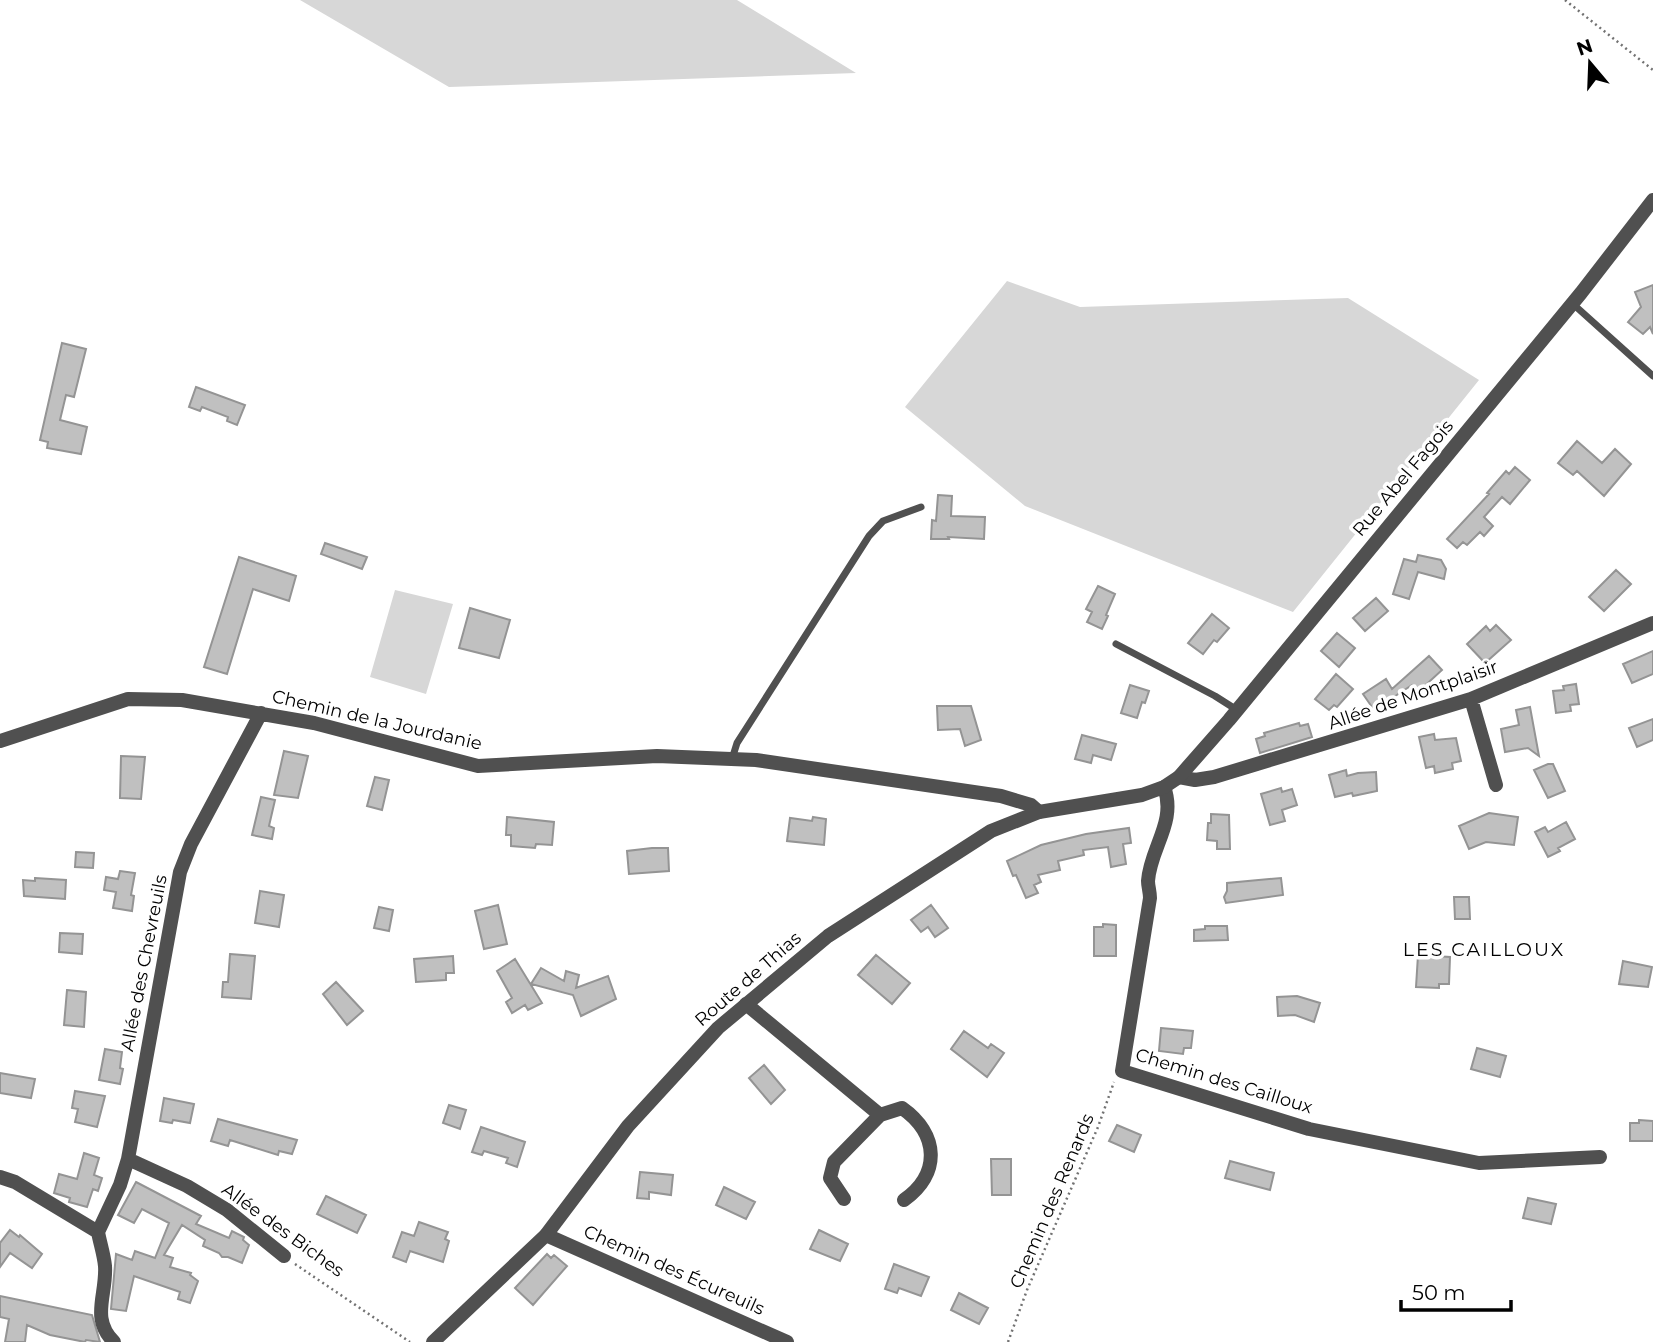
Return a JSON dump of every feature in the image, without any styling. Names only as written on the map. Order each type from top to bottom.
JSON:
[{"type":"street","name":"Rue Abel Fagois","points":[[1179,777],[1573,303],[1653,201]]},
{"type":"street","name":"Allée de Montplaisir","points":[[1179,777],[1195,780],[1214,777],[1471,699],[1653,622]]},
{"type":"street","name":"Chemin de la Jourdanie","points":[[0,741],[128,699],[182,700],[314,723],[478,766],[657,756],[756,760],[1001,796],[1031,804],[1039,812]]},
{"type":"street","points":[[1471,699],[1496,785]]},
{"type":"street","name":"Allée des Chevreuils","points":[[98,1232],[120,1185],[128,1159],[180,872],[191,844],[261,713]]},
{"type":"street","name":"Route de Thias","points":[[433,1342],[546,1235],[628,1126],[718,1028],[828,936],[991,831],[1039,812],[1142,795],[1164,787],[1179,777]]},
{"type":"street","name":"Chemin des Cailloux","points":[[1164,787],[1169,803],[1148,879],[1150,898],[1122,1071],[1309,1129],[1479,1163],[1600,1157]]},
{"type":"street","points":[[746,1004],[880,1115]]},
{"type":"street","points":[[844,1199],[830,1178],[834,1162],[880,1115],[901,1108],[916,1118],[927,1135],[931,1164],[919,1189],[904,1200]]},
{"type":"street","name":"Allée des Biches","points":[[128,1159],[187,1186],[227,1210],[284,1256]]},
{"type":"street","points":[[0,1177],[15,1182],[98,1232],[105,1266],[100,1320],[105,1333],[114,1342]]},
{"type":"street","name":"Chemin des Écureuils","points":[[546,1235],[787,1342]]},
{"type":"lane","points":[[1573,303],[1653,376]]},
{"type":"lane","points":[[732,759],[737,743],[869,536],[883,521],[922,507]]},
{"type":"lane","points":[[1116,644],[1215,695],[1237,710]]},
{"type":"path","points":[[1565,0],[1653,70]]},
{"type":"path","name":"Chemin des Renards","points":[[1008,1342],[1027,1290],[1098,1127],[1110,1088],[1122,1071]]},
{"type":"path","name":"Allée des Biches","points":[[284,1256],[411,1342]]},
{"type":"shaded area","points":[[300,0],[737,0],[856,73],[449,87]]},
{"type":"shaded area","points":[[1007,281],[1080,307],[1348,298],[1479,380],[1293,612],[1025,506],[905,407]]},
{"type":"shaded area","points":[[395,590],[453,604],[426,694],[370,677]]},
{"type":"building","points":[[1653,285],[1653,334],[1650,327],[1643,334],[1628,322],[1641,307],[1635,292]]},
{"type":"building","points":[[62,343],[86,349],[74,397],[66,395],[60,420],[87,427],[81,454],[47,448],[48,442],[40,440]]},
{"type":"building","points":[[196,387],[245,405],[237,425],[227,421],[228,417],[202,407],[200,411],[189,407]]},
{"type":"building","points":[[1577,441],[1602,463],[1615,449],[1631,464],[1604,496],[1577,471],[1573,475],[1558,463]]},
{"type":"building","points":[[1515,467],[1530,480],[1510,504],[1502,497],[1484,517],[1493,526],[1484,536],[1480,532],[1467,545],[1463,542],[1457,548],[1447,539],[1489,494],[1487,493],[1506,471],[1509,474]]},
{"type":"building","points":[[938,495],[952,496],[951,516],[985,517],[984,539],[931,539],[932,520],[936,521]]},
{"type":"building","points":[[325,543],[367,557],[362,569],[321,554]]},
{"type":"building","points":[[1418,555],[1441,560],[1446,569],[1444,579],[1418,572],[1409,599],[1393,594],[1404,559],[1416,562]]},
{"type":"building","points":[[239,557],[296,576],[289,601],[253,589],[227,674],[204,667]]},
{"type":"building","points":[[1616,570],[1631,584],[1604,611],[1589,597]]},
{"type":"building","points":[[1098,586],[1115,594],[1102,629],[1087,622],[1092,612],[1086,609]]},
{"type":"building","points":[[1376,598],[1388,611],[1365,631],[1353,618]]},
{"type":"building","points":[[470,608],[510,620],[499,658],[459,648]]},
{"type":"building","points":[[1212,614],[1229,628],[1217,642],[1214,640],[1203,654],[1188,643]]},
{"type":"building","points":[[1496,625],[1511,640],[1485,663],[1467,644],[1486,626],[1490,631]]},
{"type":"building","points":[[1337,633],[1355,648],[1339,667],[1321,651]]},
{"type":"building","points":[[1653,651],[1653,674],[1632,683],[1623,664]]},
{"type":"building","points":[[1429,656],[1442,670],[1418,692],[1412,685],[1374,710],[1363,694],[1386,679],[1392,689]]},
{"type":"building","points":[[1336,674],[1353,689],[1337,707],[1334,705],[1329,710],[1315,699]]},
{"type":"building","points":[[1576,684],[1579,704],[1570,705],[1571,711],[1556,713],[1553,691],[1564,690],[1563,686]]},
{"type":"building","points":[[1130,685],[1149,691],[1137,718],[1121,713]]},
{"type":"building","points":[[937,706],[971,706],[981,740],[965,746],[960,729],[938,730]]},
{"type":"building","points":[[1530,707],[1539,756],[1528,748],[1505,752],[1501,729],[1519,725],[1516,710]]},
{"type":"building","points":[[1653,719],[1653,740],[1637,747],[1629,728]]},
{"type":"building","points":[[1299,723],[1300,726],[1308,724],[1312,737],[1260,753],[1256,739],[1265,736],[1264,733]]},
{"type":"building","points":[[1434,734],[1435,740],[1456,738],[1461,761],[1452,763],[1453,769],[1435,773],[1434,766],[1426,768],[1419,737]]},
{"type":"building","points":[[1082,735],[1116,744],[1111,760],[1093,755],[1091,763],[1075,759]]},
{"type":"building","points":[[284,751],[308,756],[298,798],[274,795]]},
{"type":"building","points":[[121,756],[145,757],[141,799],[120,798]]},
{"type":"building","points":[[1553,764],[1565,791],[1548,798],[1534,770]]},
{"type":"building","points":[[1346,770],[1347,776],[1376,772],[1377,791],[1335,797],[1329,775]]},
{"type":"building","points":[[375,777],[389,780],[382,810],[367,806]]},
{"type":"building","points":[[1281,788],[1282,792],[1292,789],[1297,805],[1282,810],[1285,821],[1270,825],[1261,794]]},
{"type":"building","points":[[261,797],[275,800],[269,826],[274,828],[272,839],[252,835]]},
{"type":"building","points":[[1489,813],[1518,817],[1514,845],[1486,842],[1469,849],[1459,826]]},
{"type":"building","points":[[1211,814],[1229,815],[1230,849],[1217,849],[1217,841],[1207,840]]},
{"type":"building","points":[[507,817],[554,822],[552,845],[536,844],[535,848],[511,846],[511,835],[506,835]]},
{"type":"building","points":[[813,817],[826,819],[824,845],[787,841],[790,818],[812,821]]},
{"type":"building","points":[[1566,822],[1575,839],[1548,857],[1535,832],[1545,827],[1548,832]]},
{"type":"building","points":[[1129,828],[1131,843],[1123,844],[1126,864],[1111,867],[1108,847],[1083,850],[1084,855],[1058,861],[1060,870],[1038,875],[1041,882],[1034,885],[1038,893],[1026,898],[1007,861],[1041,845],[1086,834]]},
{"type":"building","points":[[668,848],[669,871],[629,874],[627,851]]},
{"type":"building","points":[[76,852],[94,853],[93,868],[75,867]]},
{"type":"building","points":[[120,871],[135,873],[131,895],[134,896],[132,911],[113,908],[116,892],[104,890],[106,877],[118,879]]},
{"type":"building","points":[[35,878],[66,880],[65,899],[24,896],[23,880],[35,881]]},
{"type":"building","points":[[1281,878],[1283,895],[1226,903],[1224,897],[1227,883]]},
{"type":"building","points":[[260,891],[284,895],[279,927],[255,923]]},
{"type":"building","points":[[1454,897],[1469,897],[1470,919],[1455,919]]},
{"type":"building","points":[[498,905],[507,944],[484,949],[475,911]]},
{"type":"building","points":[[931,905],[948,928],[935,937],[928,927],[921,932],[911,920]]},
{"type":"building","points":[[379,907],[393,910],[389,931],[374,928]]},
{"type":"building","points":[[1103,924],[1116,925],[1116,956],[1094,956],[1094,927],[1103,927]]},
{"type":"building","points":[[1205,926],[1227,926],[1228,940],[1194,941],[1194,930],[1205,929]]},
{"type":"building","points":[[60,933],[83,934],[82,954],[59,952]]},
{"type":"building","points":[[230,954],[255,956],[251,999],[222,997],[223,982],[228,982]]},
{"type":"building","points":[[876,955],[910,983],[892,1004],[858,975]]},
{"type":"building","points":[[1418,955],[1450,957],[1449,984],[1439,984],[1439,988],[1416,987]]},
{"type":"building","points":[[453,956],[454,973],[446,973],[446,980],[416,982],[414,959]]},
{"type":"building","points":[[515,959],[542,1003],[528,1010],[525,1005],[512,1013],[506,1002],[512,998],[497,971]]},
{"type":"building","points":[[1623,961],[1652,967],[1648,987],[1619,984]]},
{"type":"building","points":[[541,968],[564,981],[566,971],[579,975],[576,988],[608,976],[616,999],[581,1016],[573,995],[531,984]]},
{"type":"building","points":[[336,982],[363,1011],[347,1025],[323,994]]},
{"type":"building","points":[[67,990],[86,992],[84,1027],[64,1025]]},
{"type":"building","points":[[1297,996],[1320,1003],[1314,1022],[1295,1015],[1278,1016],[1277,997]]},
{"type":"building","points":[[1161,1028],[1193,1031],[1191,1048],[1184,1048],[1183,1054],[1159,1051]]},
{"type":"building","points":[[964,1031],[988,1048],[991,1044],[1004,1053],[987,1077],[951,1049]]},
{"type":"building","points":[[1477,1048],[1506,1056],[1500,1077],[1471,1069]]},
{"type":"building","points":[[105,1049],[122,1052],[120,1084],[99,1080]]},
{"type":"building","points":[[764,1065],[785,1090],[771,1104],[749,1078]]},
{"type":"building","points":[[0,1073],[35,1079],[31,1098],[0,1093]]},
{"type":"building","points":[[75,1091],[105,1096],[97,1127],[75,1122],[78,1109],[72,1108]]},
{"type":"building","points":[[164,1098],[194,1104],[190,1123],[160,1121]]},
{"type":"building","points":[[449,1105],[466,1110],[460,1129],[443,1123]]},
{"type":"building","points":[[218,1119],[297,1140],[292,1154],[279,1151],[278,1155],[230,1140],[228,1146],[211,1141]]},
{"type":"building","points":[[1639,1120],[1653,1121],[1653,1141],[1630,1141],[1630,1123],[1639,1123]]},
{"type":"building","points":[[1117,1125],[1141,1135],[1134,1152],[1109,1141]]},
{"type":"building","points":[[481,1127],[525,1142],[517,1167],[506,1163],[508,1158],[484,1151],[482,1155],[472,1152]]},
{"type":"building","points":[[84,1153],[99,1158],[94,1175],[102,1178],[98,1191],[93,1189],[87,1207],[69,1202],[70,1198],[54,1193],[59,1174],[77,1179]]},
{"type":"building","points":[[991,1159],[1011,1159],[1011,1195],[992,1195]]},
{"type":"building","points":[[1230,1161],[1274,1173],[1270,1190],[1225,1178]]},
{"type":"building","points":[[640,1172],[673,1175],[671,1195],[649,1192],[649,1199],[637,1198]]},
{"type":"building","points":[[136,1182],[201,1216],[196,1224],[229,1238],[232,1231],[244,1237],[243,1240],[249,1245],[242,1263],[222,1257],[203,1246],[205,1240],[182,1225],[164,1255],[173,1258],[170,1267],[191,1273],[198,1281],[190,1303],[178,1299],[180,1292],[134,1276],[126,1311],[111,1309],[116,1254],[132,1260],[135,1251],[155,1258],[169,1223],[142,1209],[134,1223],[118,1215]]},
{"type":"building","points":[[724,1187],[755,1202],[746,1219],[716,1205]]},
{"type":"building","points":[[326,1196],[366,1215],[357,1233],[317,1214]]},
{"type":"building","points":[[1528,1198],[1556,1204],[1551,1224],[1523,1218]]},
{"type":"building","points":[[419,1222],[448,1232],[445,1239],[449,1241],[443,1262],[410,1251],[406,1262],[393,1257],[402,1232],[414,1236]]},
{"type":"building","points":[[10,1230],[42,1254],[32,1268],[10,1253],[0,1267],[0,1243]]},
{"type":"building","points":[[819,1230],[848,1244],[840,1261],[810,1249]]},
{"type":"building","points":[[547,1254],[551,1258],[554,1255],[567,1266],[533,1305],[515,1288]]},
{"type":"building","points":[[894,1264],[929,1277],[921,1296],[899,1288],[897,1293],[885,1289]]},
{"type":"building","points":[[959,1293],[988,1308],[979,1324],[951,1310]]},
{"type":"building","points":[[0,1296],[92,1315],[100,1342],[50,1335],[27,1325],[25,1342],[5,1342],[9,1319],[0,1317]]},
{"type":"district","name":"LES CAILLOUX","points":[[1484,949]]}]
